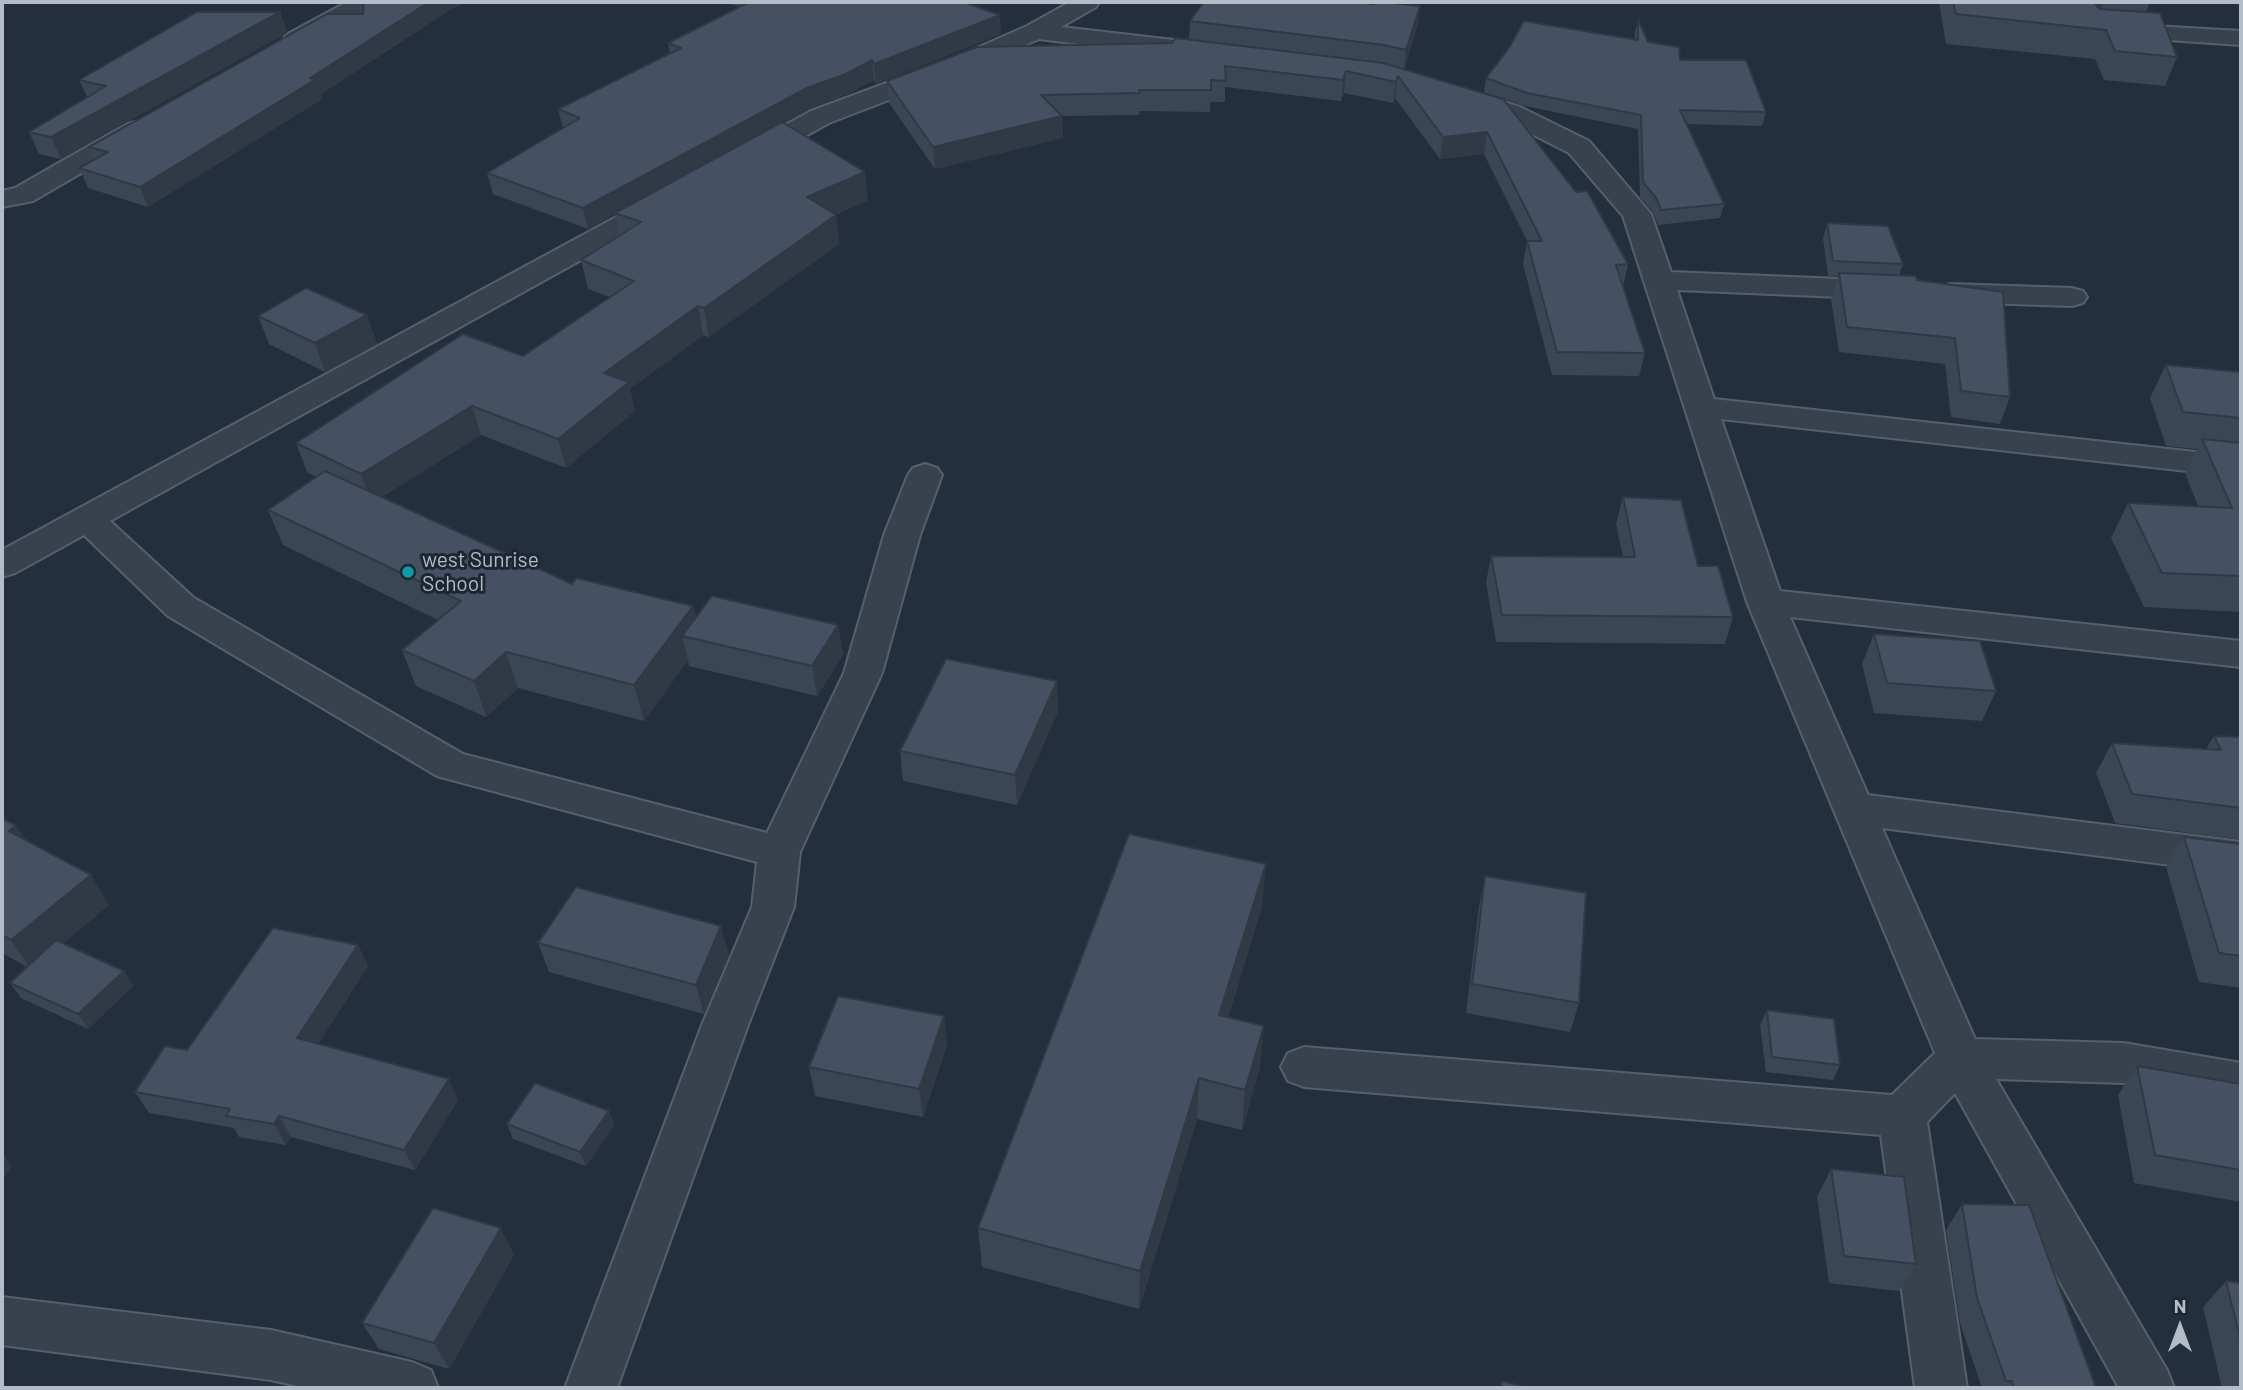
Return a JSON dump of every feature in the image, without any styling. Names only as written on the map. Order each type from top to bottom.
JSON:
[{"type":"street","points":[[278,50],[363,2]]},
{"type":"street","points":[[722,171],[820,117],[963,63],[1036,31],[1087,2]]},
{"type":"street","points":[[2098,30],[2241,38]]},
{"type":"street","points":[[1036,31],[1225,54]]},
{"type":"street","points":[[1436,88],[1511,113],[1579,147],[1637,214],[1765,602],[1960,1058],[2148,1388]]},
{"type":"street","points":[[2,199],[23,195],[157,119]]},
{"type":"street","points":[[2,565],[685,191]]},
{"type":"street","points":[[1659,280],[2072,297]]},
{"type":"street","points":[[1700,407],[2241,467]]},
{"type":"street","points":[[591,1388],[720,1038],[773,907],[779,852],[863,673],[902,535],[925,475]]},
{"type":"street","points":[[86,518],[181,607],[451,766],[779,852]]},
{"type":"street","points":[[1765,602],[2241,654]]},
{"type":"street","points":[[1855,809],[2241,858]]},
{"type":"street","points":[[1304,1068],[1902,1116],[1960,1058],[2124,1063],[2241,1083]]},
{"type":"street","points":[[1902,1116],[1941,1388]]},
{"type":"street","points":[[2,1321],[271,1355],[412,1388]]},
{"type":"building","points":[[364,2],[429,2],[310,78],[316,79],[140,187],[79,168],[108,152],[89,147],[327,14],[363,14]]},
{"type":"building","points":[[749,2],[963,2],[1000,15],[874,64],[872,60],[846,74],[807,88],[583,208],[487,173],[580,118],[558,109],[681,48],[668,43]]},
{"type":"building","points":[[1204,2],[1382,2],[1420,6],[1406,50],[1190,21]]},
{"type":"building","points":[[1953,2],[2094,2],[2099,9],[2160,13],[2177,57],[2115,51],[2106,30],[1956,14]]},
{"type":"building","points":[[197,12],[280,12],[51,137],[29,132],[106,86],[79,80]]},
{"type":"building","points":[[1638,19],[1648,42],[1679,47],[1680,60],[1746,60],[1766,112],[1680,110],[1724,204],[1661,210],[1656,198],[1643,182],[1641,115],[1527,93],[1486,78],[1509,48],[1524,21],[1638,40]]},
{"type":"building","points":[[1176,38],[1383,63],[1503,99],[1576,192],[1587,191],[1628,264],[1616,265],[1645,353],[1557,352],[1527,241],[1542,241],[1487,132],[1443,137],[1398,76],[1396,82],[1346,71],[1343,80],[1225,66],[1226,81],[1211,80],[1211,90],[1139,90],[1140,93],[1041,95],[1062,116],[933,147],[887,81],[977,47],[1172,43]]},
{"type":"building","points":[[782,122],[865,172],[807,197],[836,215],[704,308],[698,306],[604,373],[629,382],[558,439],[472,406],[361,474],[296,443],[463,334],[523,356],[634,281],[581,260],[641,222],[615,213]]},
{"type":"building","points":[[1827,223],[1888,226],[1903,264],[1833,261]]},
{"type":"building","points":[[1839,273],[1916,276],[1917,280],[2003,292],[2010,397],[1961,391],[1955,338],[1847,327]]},
{"type":"building","points":[[306,288],[367,315],[315,343],[258,316]]},
{"type":"building","points":[[2166,365],[2241,372],[2241,418],[2183,412]]},
{"type":"building","points":[[2202,439],[2241,443],[2241,576],[2162,573],[2128,503],[2232,508]]},
{"type":"building","points":[[325,471],[572,584],[576,578],[693,606],[634,685],[506,652],[474,681],[402,650],[461,601],[268,510]]},
{"type":"building","points":[[1623,497],[1681,500],[1698,566],[1718,566],[1733,617],[1502,615],[1491,556],[1635,557]]},
{"type":"building","points":[[712,596],[838,625],[812,666],[682,636]]},
{"type":"building","points":[[1874,634],[1980,641],[1996,691],[1887,683]]},
{"type":"building","points":[[946,659],[1057,681],[1015,775],[900,751]]},
{"type":"building","points":[[2214,736],[2241,737],[2241,808],[2132,794],[2112,743],[2221,750]]},
{"type":"building","points":[[2,819],[16,825],[9,831],[91,875],[11,940],[2,935]]},
{"type":"building","points":[[1129,834],[1266,864],[1219,1015],[1264,1026],[1245,1090],[1199,1078],[1140,1271],[978,1228]]},
{"type":"building","points":[[2184,837],[2241,844],[2241,956],[2219,953]]},
{"type":"building","points":[[1485,876],[1586,893],[1579,1003],[1472,984]]},
{"type":"building","points":[[576,887],[721,926],[696,985],[538,943]]},
{"type":"building","points":[[273,928],[358,945],[297,1038],[449,1079],[404,1150],[279,1116],[274,1124],[226,1116],[230,1109],[135,1092],[165,1046],[187,1050]]},
{"type":"building","points":[[56,940],[124,971],[78,1014],[10,983]]},
{"type":"building","points":[[838,996],[944,1016],[919,1089],[809,1067]]},
{"type":"building","points":[[1767,1010],[1834,1019],[1840,1065],[1772,1057]]},
{"type":"building","points":[[2137,1066],[2241,1084],[2241,1170],[2155,1155]]},
{"type":"building","points":[[535,1083],[609,1111],[580,1152],[507,1124]]},
{"type":"building","points":[[1831,1169],[1904,1177],[1916,1264],[1844,1256]]},
{"type":"building","points":[[1962,1204],[2029,1205],[2096,1388],[2014,1388],[2012,1381],[2006,1381],[1977,1298]]},
{"type":"building","points":[[433,1208],[501,1228],[434,1343],[362,1323]]},
{"type":"building","points":[[2226,1281],[2241,1283],[2241,1342]]},
{"type":"building","points":[[1502,1381],[1528,1388],[1501,1388]]},
{"type":"place","name":"west Sunrise School","points":[[408,572]]}]
